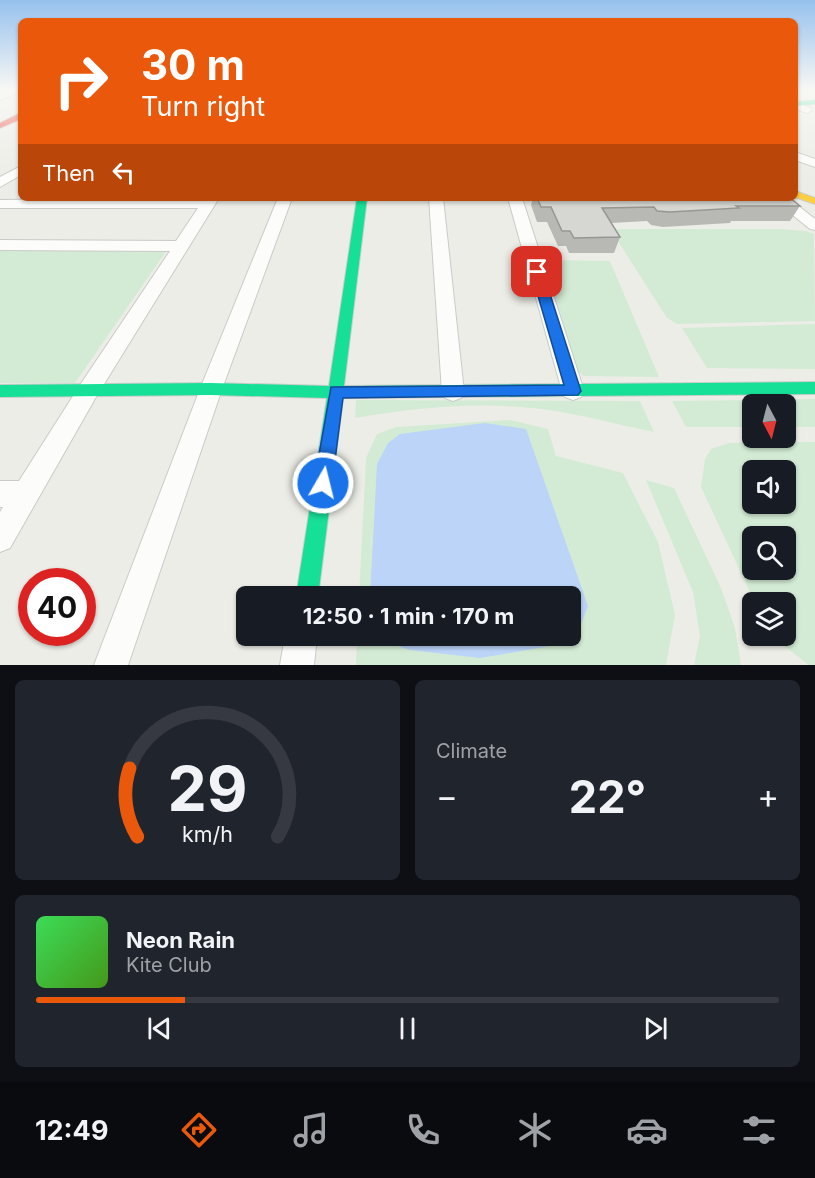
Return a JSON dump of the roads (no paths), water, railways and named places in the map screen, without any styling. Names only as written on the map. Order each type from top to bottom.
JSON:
[{"type":"street","points":[[0,126],[15,119]]},
{"type":"street","points":[[798,157],[815,163]]},
{"type":"street","points":[[0,183],[18,172]]},
{"type":"street","points":[[798,199],[815,201]]},
{"type":"street","points":[[0,204],[211,201]]},
{"type":"street","points":[[0,538],[88,391],[211,201]]},
{"type":"street","points":[[111,665],[211,389],[284,201]]},
{"type":"street","points":[[309,586],[362,201]]},
{"type":"street","points":[[436,201],[453,392]]},
{"type":"street","points":[[516,201],[573,391]]},
{"type":"street","points":[[787,201],[815,226]]},
{"type":"street","points":[[0,245],[183,246]]},
{"type":"street","points":[[0,391],[211,389],[453,392],[815,388]]},
{"type":"street","points":[[0,494],[26,494]]},
{"type":"street","points":[[297,665],[300,646]]},
{"type":"water","points":[[485,423],[526,429],[581,586],[371,586],[377,464],[388,443],[400,434]]},
{"type":"water","points":[[581,586],[588,606],[581,624]]},
{"type":"water","points":[[398,646],[550,646],[480,658],[410,650]]}]
